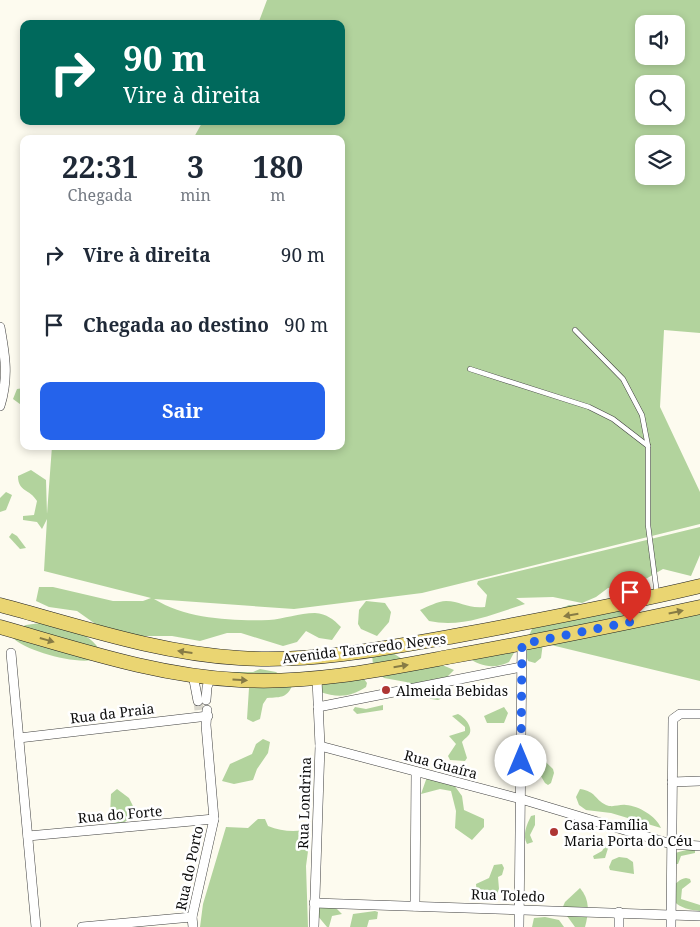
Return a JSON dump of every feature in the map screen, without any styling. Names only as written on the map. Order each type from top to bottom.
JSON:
[{"type":"main road","name":"Avenida Tancredo Neves","points":[[0,605],[177,651],[277,660],[316,657],[412,644],[591,611],[700,586]]},
{"type":"main road","name":"Avenida Tancredo Neves","points":[[0,627],[125,662],[193,676],[278,681],[317,679],[522,644],[700,608]]},
{"type":"street","points":[[0,327],[7,365],[7,378],[0,406]]},
{"type":"street","points":[[518,927],[522,644]]},
{"type":"street","points":[[11,653],[36,927]]},
{"type":"street","points":[[318,707],[521,667]]},
{"type":"street","name":"Rua do Porto","points":[[193,676],[203,711],[214,819],[192,917],[193,927]]},
{"type":"street","name":"Rua do Porto","points":[[203,711],[206,687],[211,677]]},
{"type":"street","name":"Rua Londrina","points":[[314,927],[320,746],[317,679]]},
{"type":"street","name":"Rua da Praia","points":[[19,738],[203,711]]},
{"type":"street","points":[[671,927],[673,719],[680,714],[700,714]]},
{"type":"street","name":"Rua Guaíra","points":[[320,746],[521,799],[671,844],[700,846]]},
{"type":"street","points":[[415,906],[416,772]]},
{"type":"street","points":[[672,782],[700,781]]},
{"type":"street","name":"Rua do Forte","points":[[28,836],[214,819]]},
{"type":"street","name":"Rua Toledo","points":[[314,904],[700,916]]},
{"type":"street","points":[[618,927],[619,912]]},
{"type":"street","points":[[82,927],[192,917]]},
{"type":"lane","points":[[575,330],[623,379],[642,415],[648,446],[648,525],[658,596]]},
{"type":"lane","points":[[470,369],[590,406],[613,419],[648,446]]},
{"type":"green space","points":[[267,0],[700,0],[700,333],[664,330],[660,407],[700,492],[700,524],[422,593],[294,609],[154,599],[167,606],[195,615],[225,619],[269,620],[303,614],[323,614],[330,617],[341,627],[332,640],[319,638],[306,631],[297,642],[283,646],[241,633],[227,633],[200,641],[172,636],[128,636],[101,628],[77,611],[49,607],[36,601],[39,587],[53,587],[113,601],[143,601],[151,598],[44,571],[47,519],[42,529],[37,522],[23,520],[23,516],[34,515],[37,501],[22,488],[18,476],[31,470],[46,480],[47,514],[52,450],[345,450],[345,135],[195,135],[201,125],[345,125],[345,20],[260,20]]},
{"type":"green space","points":[[17,389],[20,389],[20,404],[13,399]]},
{"type":"green space","points":[[6,492],[12,495],[6,510],[0,512],[0,498]]},
{"type":"green space","points":[[700,527],[700,555],[691,576],[663,569],[637,584],[608,588],[596,597],[582,603],[553,597],[516,598],[525,604],[490,616],[454,623],[429,621],[420,610],[443,601],[456,602],[473,607],[485,607],[487,595],[477,584],[478,581]]},
{"type":"green space","points":[[12,533],[17,536],[26,548],[20,549],[9,537]]},
{"type":"green space","points":[[366,601],[385,603],[391,612],[389,622],[377,636],[361,629],[358,624],[359,610]]},
{"type":"green space","points":[[627,603],[632,616],[543,643],[541,658],[535,663],[528,661],[526,656],[527,645],[537,618],[569,605]]},
{"type":"green space","points":[[700,610],[700,681],[547,644]]},
{"type":"green space","points":[[48,622],[87,637],[99,648],[103,656],[95,660],[72,660],[31,649],[13,638],[12,631],[26,625]]},
{"type":"green space","points":[[516,649],[509,662],[499,666],[482,665],[468,657]]},
{"type":"green space","points":[[372,652],[393,653],[405,661],[440,664],[454,670],[445,679],[431,682],[432,689],[447,690],[445,697],[438,700],[431,699],[406,682],[384,678],[373,667]]},
{"type":"green space","points":[[260,669],[276,672],[293,684],[289,692],[283,696],[267,698],[263,704],[260,719],[253,722],[247,719],[249,688],[222,686],[206,681],[224,672],[253,672]]},
{"type":"green space","points":[[364,679],[367,683],[366,687],[350,695],[339,696],[320,692],[323,680]]},
{"type":"green space","points":[[383,705],[383,710],[357,714],[353,710],[355,707],[366,709]]},
{"type":"green space","points":[[504,707],[508,713],[504,723],[487,723],[484,716]]},
{"type":"green space","points":[[458,714],[464,718],[470,727],[469,734],[462,742],[467,758],[465,761],[450,760],[448,756],[456,744],[449,736],[465,731],[465,727],[452,716]]},
{"type":"green space","points":[[263,739],[270,742],[268,753],[257,769],[253,780],[234,784],[222,781],[230,764],[252,754],[256,744]]},
{"type":"green space","points":[[507,741],[529,746],[553,769],[554,773],[551,783],[548,785],[545,783],[533,763],[528,759],[523,760],[520,774],[513,773],[500,755],[501,744]]},
{"type":"green space","points":[[427,777],[454,785],[462,796],[464,810],[484,819],[484,827],[472,840],[455,828],[456,811],[451,791],[440,789],[421,794]]},
{"type":"green space","points":[[117,789],[129,798],[136,812],[126,822],[113,822],[110,815],[111,794]]},
{"type":"green space","points":[[580,789],[590,792],[606,805],[626,805],[641,810],[655,819],[661,828],[611,813],[586,810],[579,805],[576,797]]},
{"type":"green space","points":[[535,815],[535,825],[530,835],[533,842],[527,844],[525,837],[528,822],[531,816]]},
{"type":"green space","points":[[258,819],[265,819],[268,826],[284,830],[311,829],[306,866],[308,927],[200,927],[203,904],[226,827],[248,828]]},
{"type":"green space","points":[[607,843],[609,845],[605,858],[594,859],[593,856],[602,851]]},
{"type":"green space","points":[[695,849],[695,853],[681,856],[678,864],[674,864],[675,853]]},
{"type":"green space","points":[[619,857],[627,858],[633,862],[634,874],[610,870],[609,867],[612,860]]},
{"type":"green space","points":[[502,864],[504,868],[502,875],[498,877],[499,889],[496,897],[477,895],[476,884],[489,878],[494,865]]},
{"type":"green space","points":[[686,878],[690,879],[691,882],[682,889],[681,899],[700,905],[700,911],[682,907],[677,904],[672,896],[675,885]]},
{"type":"green space","points":[[580,888],[586,897],[588,906],[587,916],[585,927],[575,927],[562,909],[565,902]]},
{"type":"green space","points":[[321,905],[333,905],[342,914],[332,916],[329,927],[317,915]]},
{"type":"green space","points":[[378,912],[377,919],[369,920],[367,927],[350,927],[353,914]]},
{"type":"green space","points":[[545,917],[559,920],[564,927],[532,927],[534,918]]},
{"type":"tunnel","points":[[198,701],[199,710]]},
{"type":"place","name":"Almeida Bebidas","points":[[386,690]]},
{"type":"place","name":"Casa Família Maria Porta do Céu","points":[[554,832]]},
{"type":"route","points":[[521,761],[522,644],[630,622]]}]
